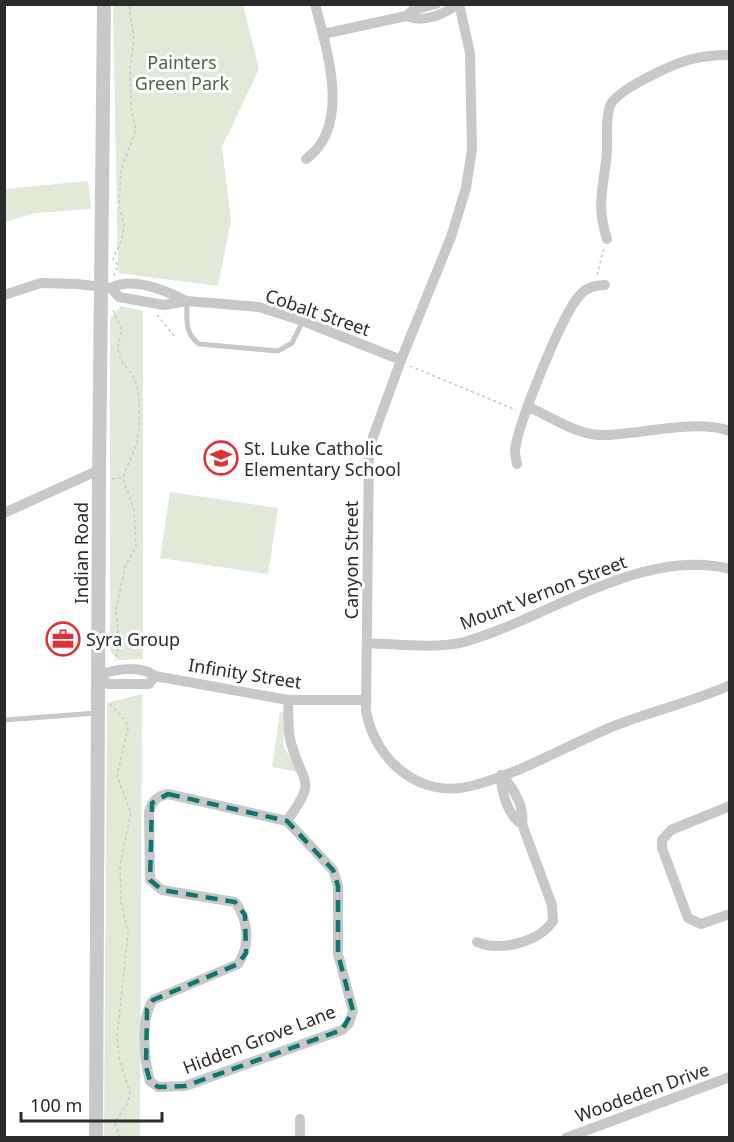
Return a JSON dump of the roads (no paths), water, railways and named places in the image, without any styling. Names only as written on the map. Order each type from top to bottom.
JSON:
[{"type":"street","name":"Indian Road","points":[[96,1137],[99,470],[106,287],[104,4]]},
{"type":"street","points":[[306,159],[321,146],[332,123],[333,96],[323,34],[315,4]]},
{"type":"street","points":[[323,34],[406,16],[413,10],[436,4]]},
{"type":"street","points":[[406,16],[415,20],[446,13],[458,4]]},
{"type":"street","name":"Canyon Street","points":[[458,4],[470,53],[473,100],[472,149],[466,188],[451,237],[401,360],[369,448],[366,700],[369,723],[378,747],[401,772],[414,779],[428,785],[452,789],[470,787],[615,726],[729,685]]},
{"type":"street","points":[[607,239],[600,217],[600,201],[607,160],[609,108],[613,99],[632,86],[685,61],[707,56],[729,55]]},
{"type":"street","points":[[4,295],[41,283],[106,287]]},
{"type":"street","points":[[517,464],[515,449],[529,407],[566,315],[580,294],[600,285]]},
{"type":"street","name":"Cobalt Street","points":[[106,287],[119,297],[164,305],[187,301],[259,307],[303,321],[401,360]]},
{"type":"street","points":[[529,407],[597,435],[650,429],[728,428]]},
{"type":"street","points":[[4,513],[99,470]]},
{"type":"street","name":"Mount Vernon Street","points":[[367,643],[460,643],[500,631],[633,574],[665,565],[687,563],[729,569]]},
{"type":"street","name":"Infinity Street","points":[[155,676],[149,684],[111,684],[99,675],[113,669],[148,670],[155,676],[288,700],[366,700]]},
{"type":"street","points":[[286,821],[302,800],[307,779],[291,742],[288,700]]},
{"type":"street","points":[[477,942],[495,947],[508,945],[539,934],[553,921],[552,905],[522,824],[524,816],[510,784],[501,775]]},
{"type":"street","name":"Hidden Grove Lane","points":[[168,794],[286,821],[333,870],[338,886],[338,954],[352,1011],[349,1023],[342,1030],[185,1086],[158,1087],[150,1081],[146,1067],[147,1009],[153,1000],[238,964],[246,953],[245,915],[235,902],[162,890],[150,880],[149,812],[152,803],[160,795],[168,794]]},
{"type":"street","points":[[729,806],[671,830],[664,837],[662,846],[688,918],[701,924],[729,914]]},
{"type":"street","name":"Woodeden Drive","points":[[566,1137],[729,1077]]},
{"type":"street","points":[[300,1119],[300,1137]]},
{"type":"lane","points":[[187,301],[187,330],[191,338],[200,345],[278,351],[292,343],[303,321]]},
{"type":"lane","points":[[4,720],[99,713]]},
{"type":"place","name":"St. Luke Catholic Elementary School","points":[[221,458]]},
{"type":"place","name":"Syra Group","points":[[63,639]]},
{"type":"park label","name":"Painters Green Park","points":[[182,72]]}]
